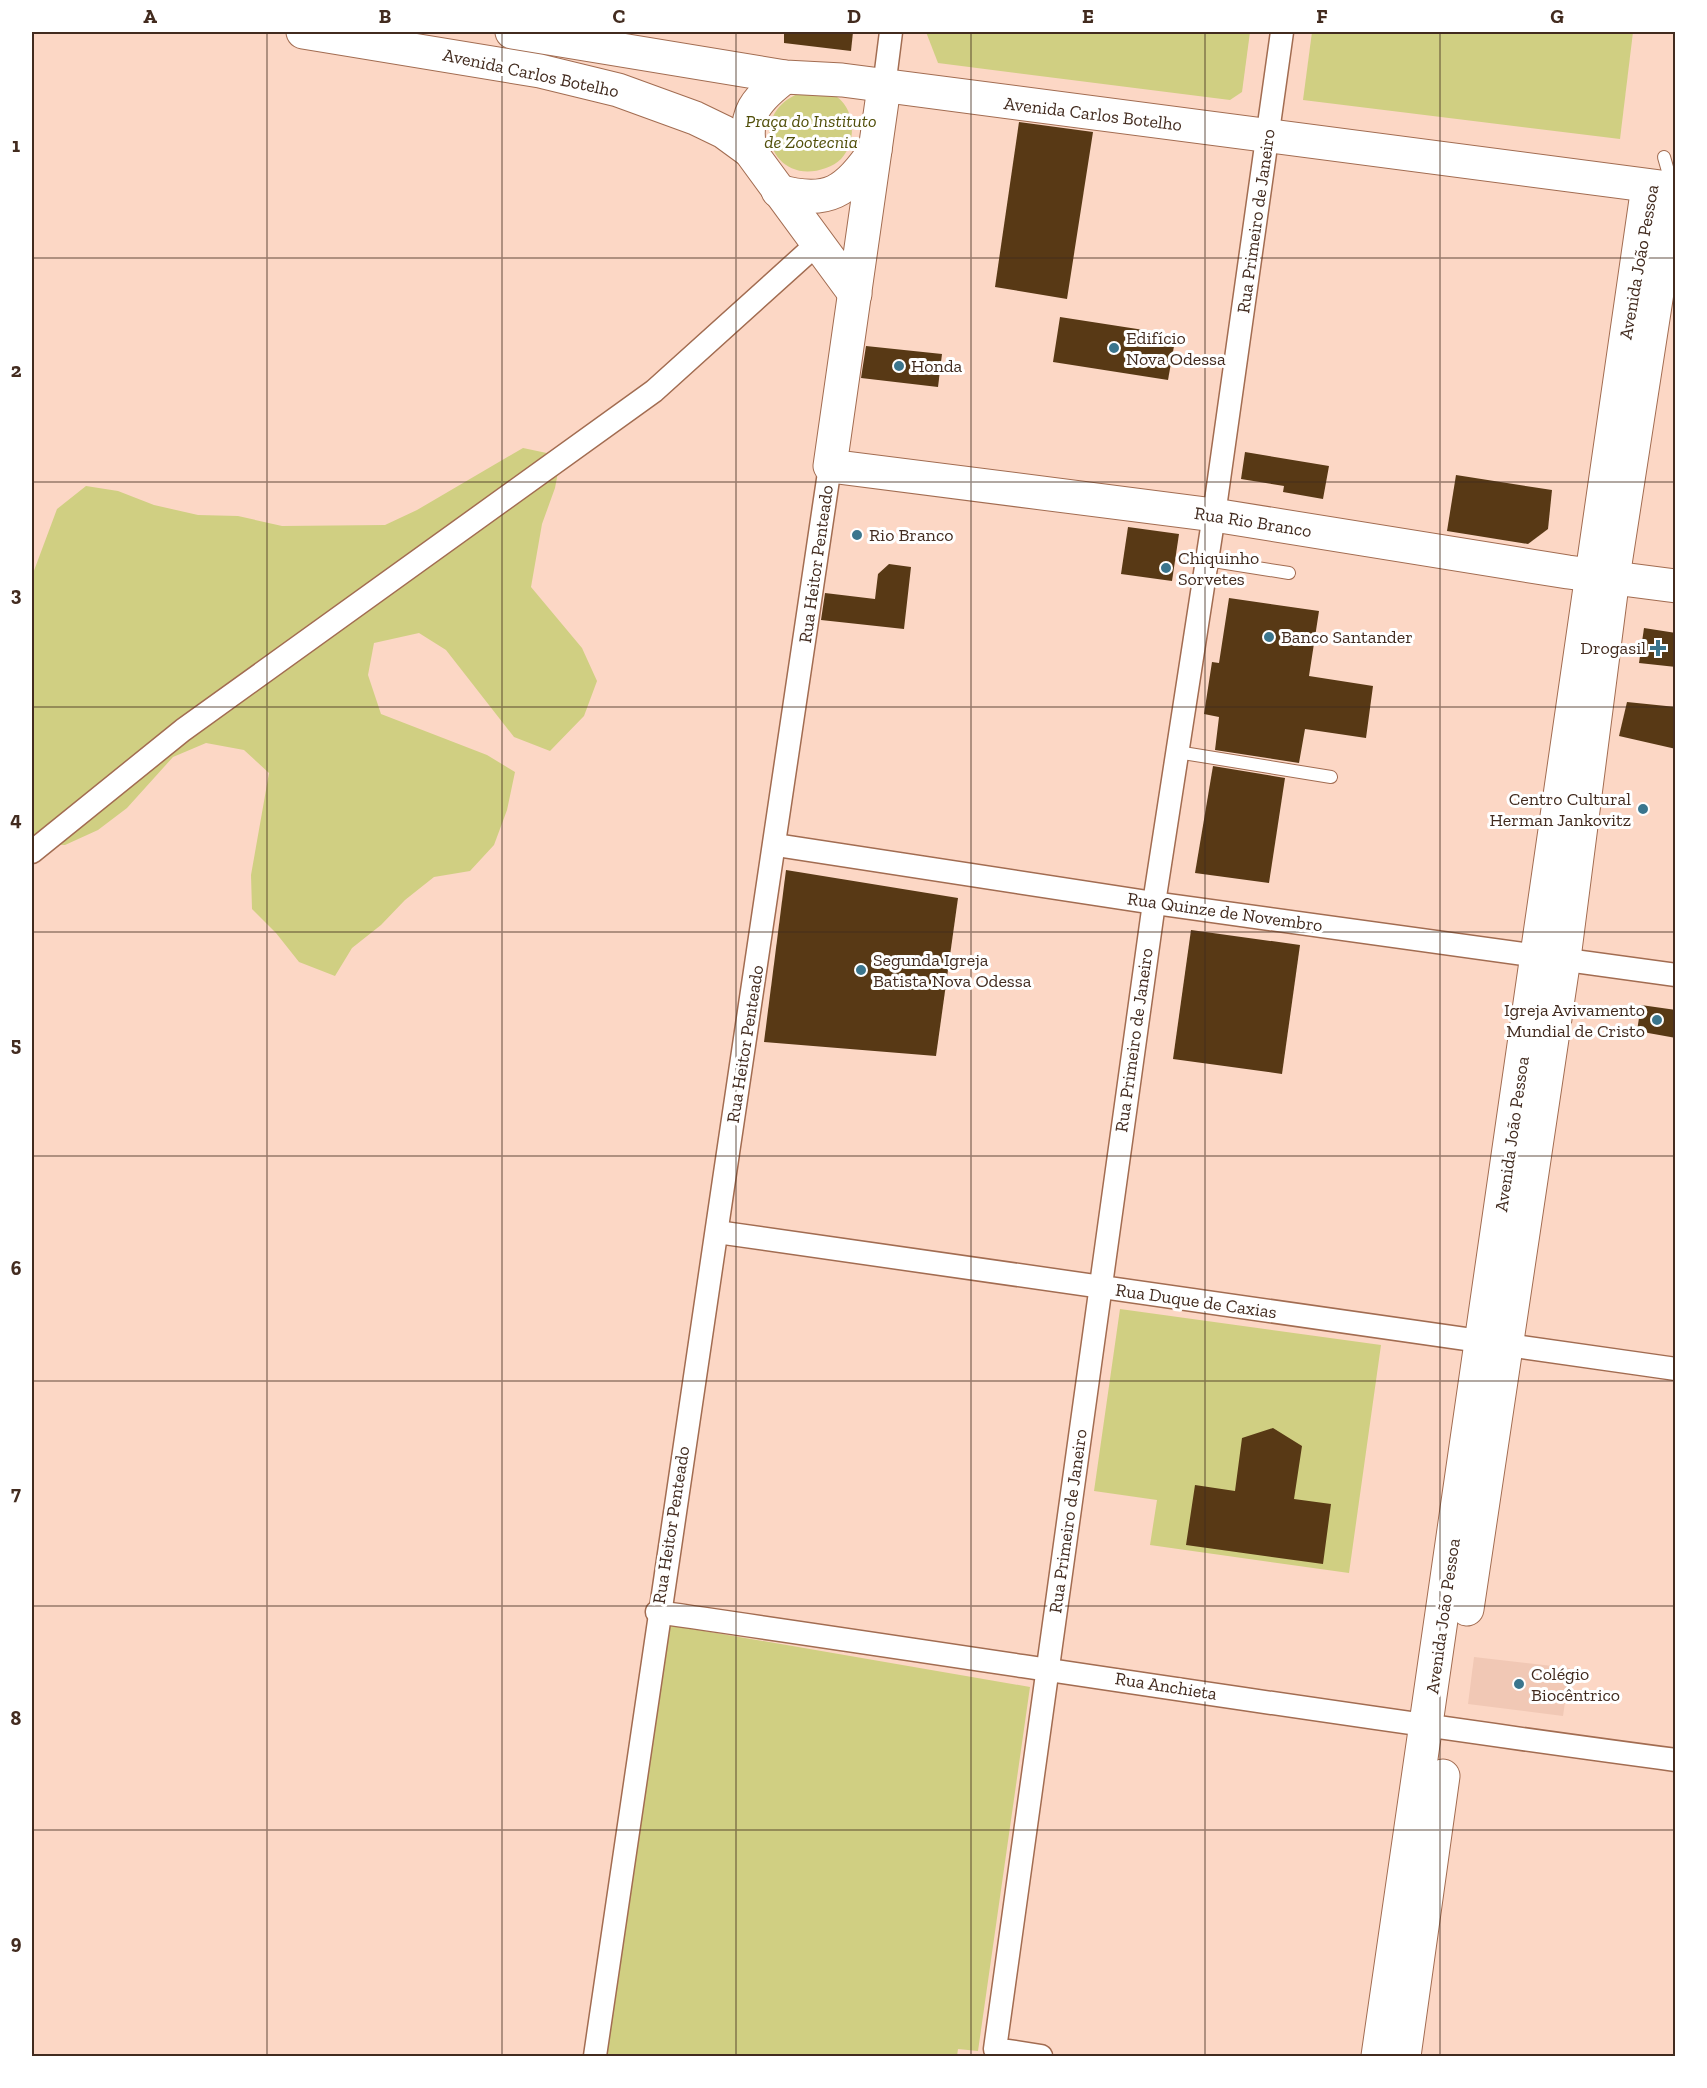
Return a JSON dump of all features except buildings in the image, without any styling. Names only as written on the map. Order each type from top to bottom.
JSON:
[{"type":"main road","name":"Avenida Carlos Botelho","points":[[303,32],[540,71],[618,90],[695,118],[724,132],[750,151],[777,191],[855,294]]},
{"type":"main road","name":"Avenida Carlos Botelho","points":[[512,32],[784,77],[842,80],[1666,188]]},
{"type":"main road","points":[[750,151],[747,135],[753,108],[761,95],[784,77]]},
{"type":"main road","points":[[777,191],[799,197],[832,194],[852,182],[876,148],[871,113],[854,90],[842,80]]},
{"type":"main road","name":"Rua Heitor Penteado","points":[[830,466],[884,87]]},
{"type":"main road","name":"Avenida João Pessoa","points":[[1404,2056],[1400,1996],[1415,1888],[1486,1410],[1602,576],[1666,188]]},
{"type":"main road","name":"Rua Rio Branco","points":[[830,466],[1214,515],[1676,586]]},
{"type":"main road","name":"Avenida João Pessoa","points":[[1378,2056],[1400,1996]]},
{"type":"street","name":"Rua Heitor Penteado","points":[[884,87],[891,32]]},
{"type":"street","name":"Rua Primeiro de Janeiro","points":[[1041,2056],[995,2049],[1154,903],[1214,515],[1282,32]]},
{"type":"street","points":[[32,852],[183,730],[654,391],[818,243]]},
{"type":"street","name":"Rua Heitor Penteado","points":[[595,2056],[657,1612],[776,845],[830,466]]},
{"type":"street","name":"Rua Quinze de Novembro","points":[[776,845],[1154,903],[1676,975]]},
{"type":"street","name":"Rua Duque de Caxias","points":[[717,1232],[1676,1369]]},
{"type":"street","name":"Rua Anchieta","points":[[657,1612],[1048,1668],[1438,1729],[1676,1760]]},
{"type":"lane","points":[[1207,560],[1289,573]]},
{"type":"lane","points":[[1177,752],[1331,777]]},
{"type":"shaded area","name":"Colégio Biocêntrico","points":[[1474,1657],[1570,1668],[1563,1716],[1468,1704]]},
{"type":"green space","points":[[926,32],[1250,32],[1242,92],[1230,100],[938,63]]},
{"type":"green space","points":[[1312,32],[1633,32],[1620,139],[1303,100]]},
{"type":"green space","name":"Praça do Instituto de Zootecnia","points":[[803,92],[826,92],[840,99],[851,119],[852,127],[850,143],[841,159],[826,168],[807,172],[790,168],[779,158],[771,145],[770,130],[774,115],[785,102]]},
{"type":"green space","points":[[523,448],[561,456],[555,488],[542,524],[531,587],[582,648],[597,681],[584,716],[550,751],[514,737],[446,650],[419,633],[374,643],[368,675],[381,714],[487,755],[515,772],[507,810],[494,845],[470,871],[434,877],[352,948],[335,976],[299,962],[276,933],[252,909],[251,875],[269,773],[244,750],[206,743],[173,757],[127,808],[98,830],[65,845],[32,844],[32,576],[57,509],[86,486],[118,491],[154,505],[198,515],[238,516],[282,526],[385,525],[417,510]]},
{"type":"green space","points":[[1120,1309],[1381,1345],[1349,1573],[1150,1545],[1157,1500],[1094,1491]]},
{"type":"green space","points":[[664,1624],[1030,1687],[978,2051],[958,2049],[957,2056],[606,2056]]},
{"type":"place","name":"Edifício Nova Odessa","points":[[1114,348]]},
{"type":"place","name":"Honda","points":[[899,366]]},
{"type":"place","name":"Rio Branco","points":[[857,535]]},
{"type":"place","name":"Chiquinho Sorvetes","points":[[1166,568]]},
{"type":"place","name":"Banco Santander","points":[[1269,637]]},
{"type":"place","name":"Drogasil","points":[[1658,648]]},
{"type":"place","name":"Centro Cultural Herman Jankovitz","points":[[1643,809]]},
{"type":"place","name":"Segunda Igreja Batista Nova Odessa","points":[[861,970]]},
{"type":"place","name":"Igreja Avivamento Mundial de Cristo","points":[[1657,1020]]},
{"type":"place","name":"Colégio Biocêntrico","points":[[1519,1684]]}]
